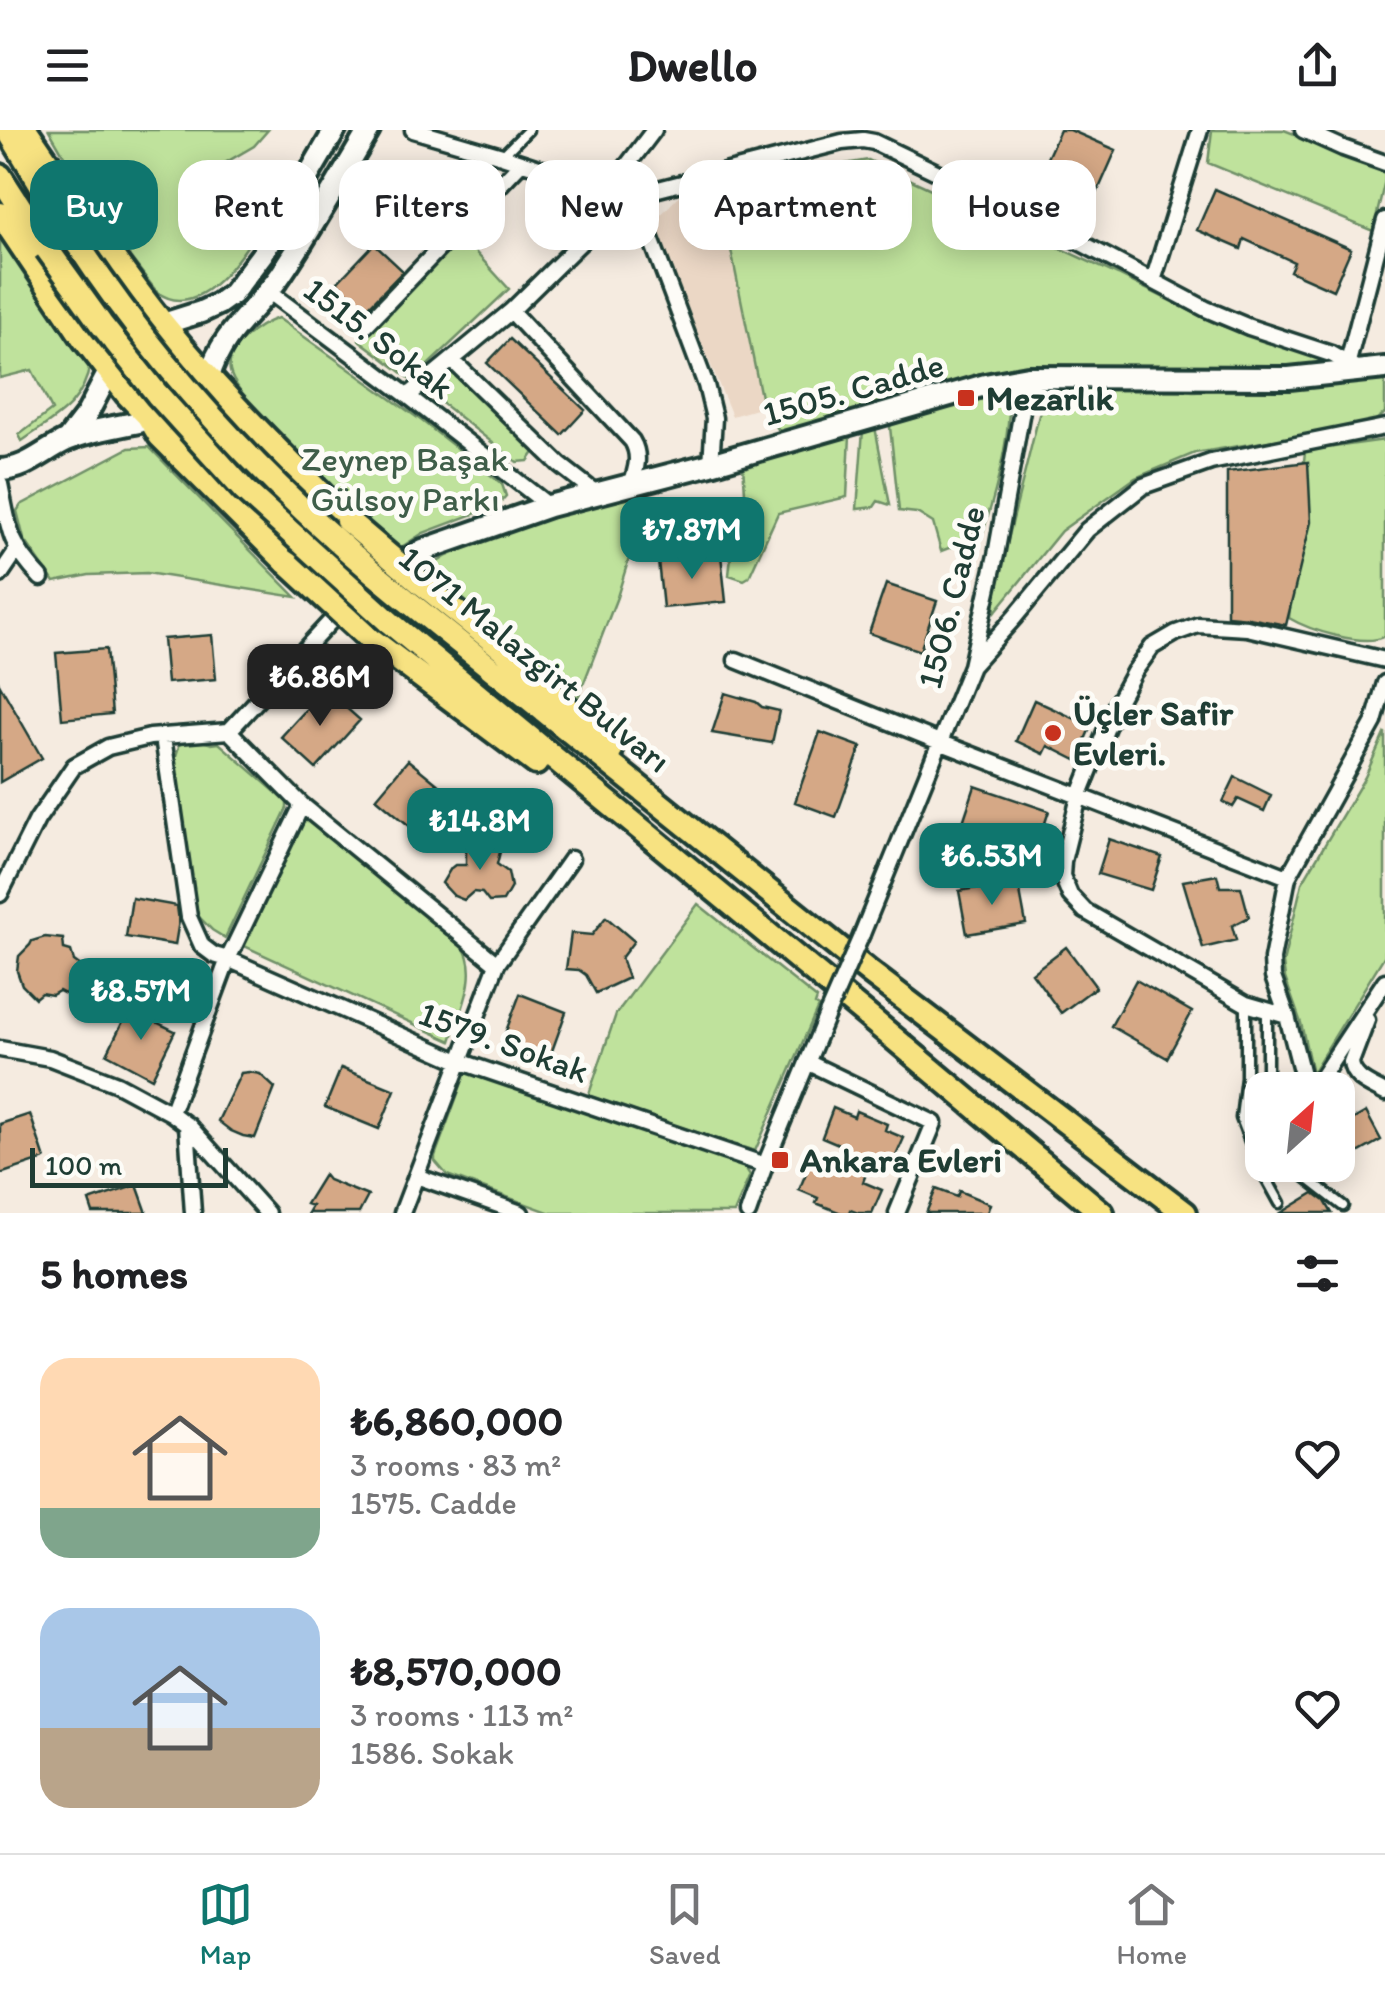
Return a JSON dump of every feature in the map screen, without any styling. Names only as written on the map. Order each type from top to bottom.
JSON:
[{"type":"main road","name":"1071 Malazgirt Bulvarı","points":[[8,130],[92,267],[170,370],[288,496],[366,568],[413,592]]},
{"type":"main road","name":"1071 Malazgirt Bulvarı","points":[[26,130],[163,324],[208,377],[413,592],[729,862],[1185,1213]]},
{"type":"main road","name":"1071 Malazgirt Bulvarı","points":[[0,176],[101,324],[157,394],[244,490],[388,621],[1102,1213]]},
{"type":"main road","name":"1071 Malazgirt Bulvarı","points":[[0,214],[84,338],[160,436],[287,563],[364,634],[579,795],[656,842]]},
{"type":"main road","points":[[110,370],[163,324]]},
{"type":"main road","points":[[148,416],[208,377]]},
{"type":"street","points":[[163,324],[201,312],[232,294],[263,253],[335,130]]},
{"type":"street","points":[[208,377],[226,338],[282,273],[369,130]]},
{"type":"street","points":[[413,130],[525,165]]},
{"type":"street","points":[[631,160],[654,130]]},
{"type":"street","points":[[829,130],[842,142]]},
{"type":"street","points":[[1153,281],[1200,130]]},
{"type":"street","points":[[1303,130],[1385,163]]},
{"type":"street","points":[[659,189],[873,136],[1225,318],[1314,348],[1353,366],[1385,220]]},
{"type":"street","points":[[365,326],[520,163]]},
{"type":"street","points":[[408,396],[511,311],[575,250]]},
{"type":"street","points":[[652,250],[706,385],[714,418],[711,464]]},
{"type":"street","points":[[1367,290],[1385,288]]},
{"type":"street","name":"1515. Sokak","points":[[268,292],[549,506]]},
{"type":"street","points":[[511,311],[632,441],[638,459],[631,485]]},
{"type":"street","points":[[452,360],[560,465],[596,492]]},
{"type":"street","name":"1505. Cadde","points":[[364,590],[423,550],[549,506],[985,385],[1028,377],[1289,378],[1353,366],[1385,368]]},
{"type":"street","points":[[67,440],[87,414],[110,370]]},
{"type":"street","name":"1506. Cadde","points":[[748,1213],[971,666],[996,555],[1028,377]]},
{"type":"street","points":[[0,470],[29,463],[67,440],[139,422],[148,416]]},
{"type":"street","points":[[971,666],[1087,530],[1143,486],[1210,462],[1385,427]]},
{"type":"street","points":[[0,488],[17,550],[41,578]]},
{"type":"street","points":[[0,574],[17,550]]},
{"type":"street","points":[[0,894],[37,820],[74,766],[108,747],[150,737],[229,731],[329,622],[364,590]]},
{"type":"street","points":[[1288,1016],[1246,1004],[1085,911],[1070,895],[1062,876],[1080,797],[1115,708],[1134,672],[1152,648],[1176,633],[1198,625],[1246,628],[1385,660]]},
{"type":"street","points":[[736,660],[1288,877]]},
{"type":"street","points":[[1305,1072],[1273,977],[1272,959],[1288,877],[1374,722],[1385,683]]},
{"type":"street","points":[[229,731],[302,805],[497,964]]},
{"type":"street","name":"1579. Sokak","points":[[163,736],[189,917],[202,946],[214,956],[459,1061],[765,1165]]},
{"type":"street","points":[[171,1113],[228,960],[302,805]]},
{"type":"street","points":[[402,1213],[497,964],[570,859]]},
{"type":"street","points":[[1322,1072],[1382,986]]},
{"type":"street","points":[[1382,986],[1351,1068],[1356,1076],[1385,1093]]},
{"type":"street","points":[[0,1049],[50,1058],[117,1084],[171,1113],[187,1124],[266,1213]]},
{"type":"street","points":[[807,1062],[934,1123],[898,1213]]},
{"type":"street","points":[[187,1124],[193,1213]]},
{"type":"street","points":[[416,1176],[520,1213]]},
{"type":"lane","points":[[502,156],[528,130]]},
{"type":"lane","points":[[1246,1004],[1242,1118],[1259,1165],[1280,1203]]},
{"type":"lane","points":[[1266,1072],[1267,1010]]},
{"type":"lane","points":[[1312,1182],[1343,1206]]},
{"type":"shaded area","points":[[679,196],[679,250],[731,250],[763,407],[732,416],[659,241],[659,217]]},
{"type":"green space","points":[[49,130],[268,130],[254,146],[230,160],[178,160],[178,250],[244,250],[213,286],[195,297],[176,300],[157,292],[125,250],[158,250],[158,160],[66,160]]},
{"type":"green space","points":[[1212,130],[1284,130],[1385,169],[1373,231],[1208,163]]},
{"type":"green space","points":[[912,180],[932,189],[932,250],[1064,250],[1217,324],[1332,363],[1322,367],[1191,371],[1057,365],[1011,367],[780,432],[763,407],[731,250],[912,250]]},
{"type":"green space","points":[[0,234],[90,364],[74,401],[22,441],[19,435],[52,410],[32,370],[0,378]]},
{"type":"green space","points":[[446,250],[474,250],[509,289],[412,380],[359,340]]},
{"type":"green space","name":"Zeynep Başak Gülsoy Parkı","points":[[278,318],[422,421],[502,484],[506,496],[498,505],[423,533],[397,550],[277,434],[237,386],[230,371],[233,353],[254,331]]},
{"type":"green space","points":[[451,372],[535,451],[528,461],[517,462],[429,393]]},
{"type":"green space","points":[[1385,378],[1385,413],[1369,425],[1195,453],[1135,478],[1061,531],[995,612],[994,596],[1043,399],[1053,383],[1141,385],[1193,391]]},
{"type":"green space","points":[[986,392],[1009,412],[992,502],[983,532],[972,532],[957,545],[941,551],[933,523],[917,513],[899,511],[890,427],[893,422]]},
{"type":"green space","points":[[869,425],[875,427],[890,505],[878,501],[874,507],[857,509],[863,430]]},
{"type":"green space","points":[[850,435],[847,497],[778,513],[749,577],[744,580],[729,575],[734,528],[739,526],[744,511],[743,465],[816,439]]},
{"type":"green space","points":[[1385,440],[1385,636],[1351,639],[1298,623],[1289,618],[1305,451]]},
{"type":"green space","points":[[149,447],[296,597],[147,573],[89,575],[54,582],[24,539],[17,511],[21,505],[129,448]]},
{"type":"green space","name":"Zeynep Başak Gülsoy Parkı","points":[[649,494],[617,597],[578,698],[425,570],[500,533],[587,506]]},
{"type":"green space","points":[[1385,732],[1385,955],[1312,1072],[1283,963],[1302,883],[1365,777]]},
{"type":"green space","points":[[180,743],[219,743],[287,802],[225,938],[198,916],[171,772]]},
{"type":"green space","points":[[304,816],[461,944],[470,967],[469,979],[451,1041],[242,945]]},
{"type":"green space","points":[[698,904],[817,999],[818,1007],[755,1151],[588,1097],[616,1014]]},
{"type":"green space","points":[[467,1069],[745,1167],[750,1175],[734,1213],[551,1213],[447,1175],[435,1156]]},
{"type":"building","points":[[1060,130],[1070,130],[1116,150],[1097,193],[1096,160],[1046,160]]},
{"type":"building","points":[[1215,189],[1351,249],[1333,290],[1290,271],[1294,262],[1244,239],[1241,249],[1197,230]]},
{"type":"building","points":[[368,250],[380,250],[403,271],[366,309],[337,283]]},
{"type":"building","points":[[510,339],[585,410],[562,435],[487,363]]},
{"type":"building","points":[[1308,462],[1311,522],[1286,625],[1227,616],[1227,472]]},
{"type":"building","points":[[721,555],[726,602],[663,608],[658,561]]},
{"type":"building","points":[[886,584],[937,601],[920,651],[869,633]]},
{"type":"building","points":[[212,635],[216,679],[167,683],[163,639]]},
{"type":"building","points":[[106,649],[112,714],[62,719],[56,653]]},
{"type":"building","points":[[0,685],[42,758],[0,782]]},
{"type":"building","points":[[325,689],[360,720],[316,769],[281,737]]},
{"type":"building","points":[[725,693],[779,711],[772,743],[712,733]]},
{"type":"building","name":"Üçler Safir Evleri.","points":[[1034,700],[1091,726],[1076,760],[1048,746],[1044,754],[1016,741]]},
{"type":"building","points":[[820,732],[861,747],[836,817],[795,802]]},
{"type":"building","points":[[408,760],[451,795],[419,834],[376,798]]},
{"type":"building","points":[[1235,777],[1271,795],[1264,811],[1238,799],[1233,807],[1223,802]]},
{"type":"building","points":[[975,786],[1049,811],[1033,859],[959,834]]},
{"type":"building","points":[[481,837],[492,839],[501,848],[497,864],[508,872],[511,887],[503,901],[489,902],[482,893],[473,892],[464,900],[442,883],[455,865],[466,865],[466,849],[471,841]]},
{"type":"building","points":[[1109,839],[1162,857],[1151,890],[1098,874]]},
{"type":"building","points":[[1217,875],[1220,887],[1241,887],[1249,917],[1232,926],[1236,940],[1203,948],[1183,881]]},
{"type":"building","points":[[1018,881],[1026,924],[967,934],[959,891]]},
{"type":"building","points":[[132,898],[177,906],[175,945],[126,937]]},
{"type":"building","points":[[606,917],[634,941],[621,958],[628,978],[596,993],[586,975],[566,969],[571,933],[592,935]]},
{"type":"building","points":[[45,937],[63,939],[64,949],[71,951],[74,961],[81,966],[65,994],[41,993],[35,998],[22,985],[17,971],[19,956],[32,941]]},
{"type":"building","points":[[1066,947],[1096,987],[1061,1013],[1032,973]]},
{"type":"building","points":[[1136,980],[1192,1012],[1167,1058],[1111,1026]]},
{"type":"building","points":[[520,994],[566,1012],[547,1065],[500,1047]]},
{"type":"building","points":[[129,1009],[175,1031],[152,1078],[107,1054]]},
{"type":"building","points":[[341,1068],[395,1090],[379,1129],[325,1107]]},
{"type":"building","points":[[241,1073],[260,1074],[275,1088],[255,1138],[231,1131],[218,1121]]},
{"type":"building","points":[[833,1108],[854,1117],[856,1111],[887,1124],[885,1130],[904,1138],[892,1165],[872,1157],[863,1182],[882,1190],[872,1213],[841,1213],[816,1203],[818,1198],[799,1190],[811,1161],[831,1170],[841,1145],[822,1137]]},
{"type":"building","points":[[1366,1112],[1381,1140],[1355,1155],[1355,1118]]},
{"type":"building","points":[[30,1114],[45,1159],[0,1174],[0,1124]]},
{"type":"building","points":[[324,1175],[368,1196],[359,1213],[308,1213],[312,1206],[306,1204]]},
{"type":"building","points":[[137,1185],[147,1213],[93,1213],[89,1201]]},
{"type":"building","points":[[936,1189],[957,1197],[959,1191],[990,1204],[987,1213],[926,1213]]},
{"type":"building","points":[[1314,1193],[1332,1213],[1281,1213]]},
{"type":"place","name":"Mezarlık","points":[[966,398]]},
{"type":"place","name":"Üçler Safir Evleri.","points":[[1053,733]]},
{"type":"place","name":"Ankara Evleri","points":[[780,1160]]}]
